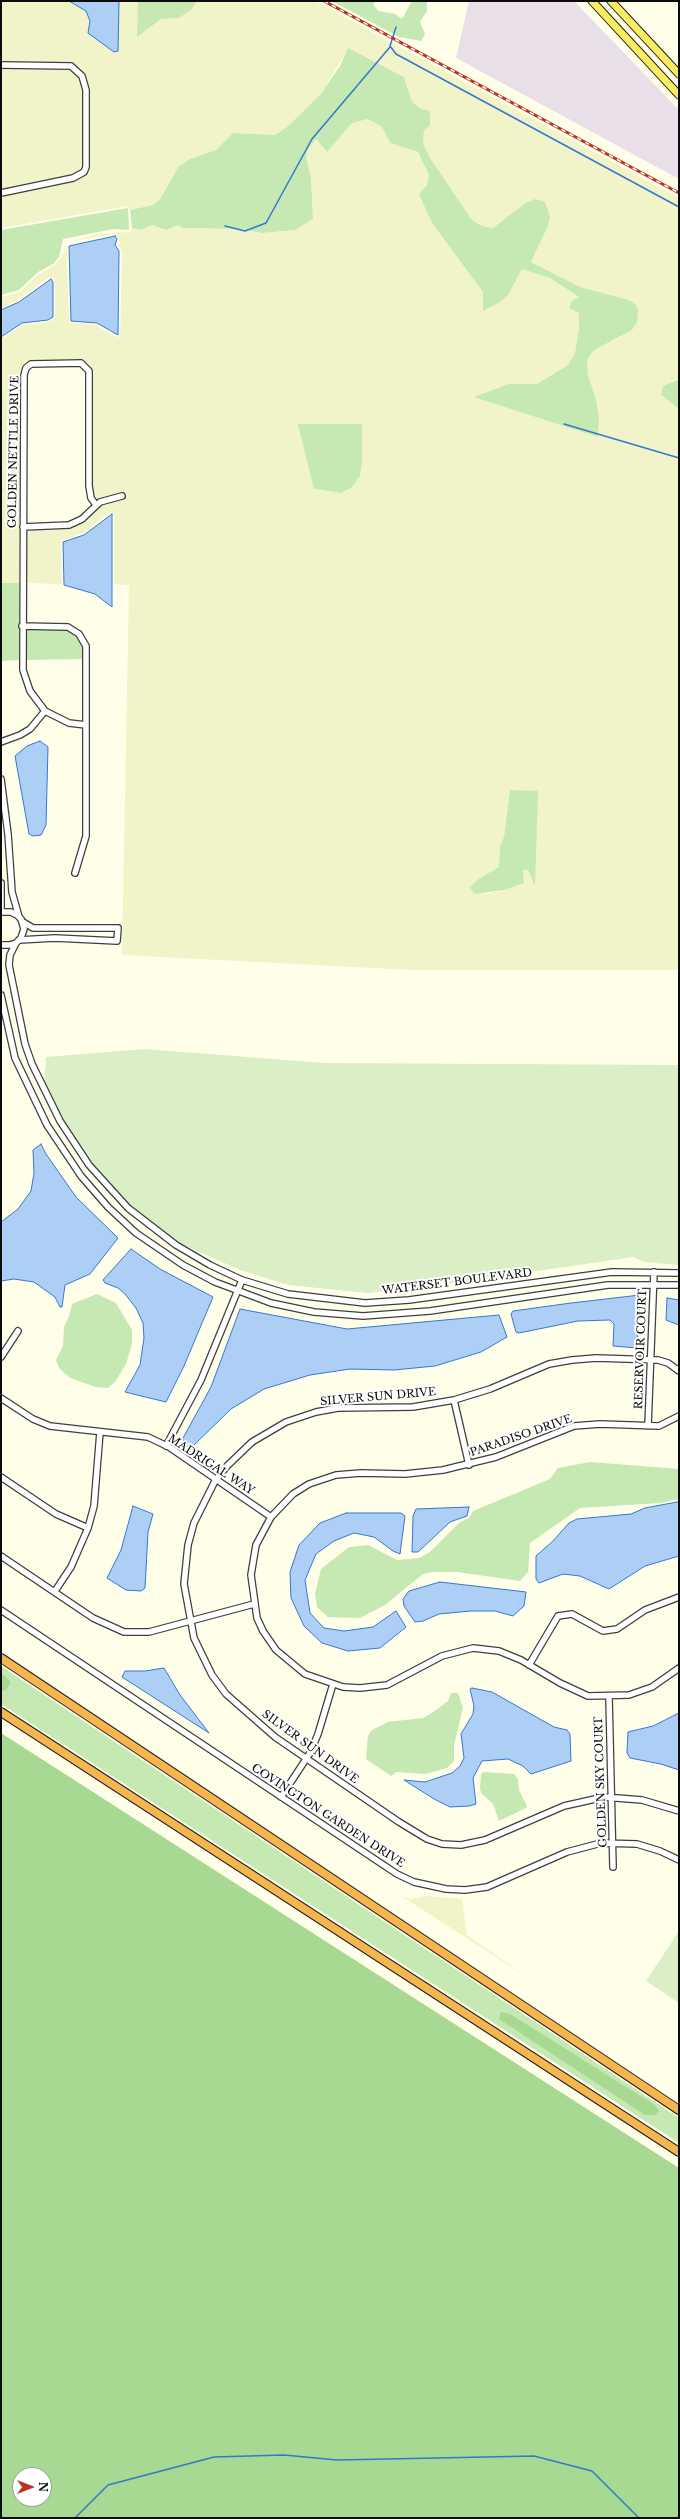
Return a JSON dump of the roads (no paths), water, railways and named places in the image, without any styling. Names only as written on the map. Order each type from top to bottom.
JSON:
[{"type":"highway","points":[[1,1658],[679,2110]]},
{"type":"highway","points":[[1,1712],[679,2152]]},
{"type":"main road","points":[[592,1],[679,95]]},
{"type":"main road","points":[[611,1],[679,74]]},
{"type":"street","points":[[1,65],[71,66],[82,76],[86,90],[86,167],[84,172],[74,178],[1,193]]},
{"type":"street","name":"GOLDEN NETTLE DRIVE","points":[[46,711],[33,696],[24,678],[22,661],[24,376],[26,368],[31,364],[81,363],[89,371],[89,486],[91,498],[96,505]]},
{"type":"street","points":[[23,527],[69,525],[82,519],[96,505],[110,498],[122,496]]},
{"type":"street","points":[[22,626],[68,627],[82,637],[87,653],[86,836],[75,873]]},
{"type":"street","points":[[1,742],[20,735],[30,729],[46,711],[69,723],[86,725]]},
{"type":"street","points":[[1,780],[8,834],[12,892],[19,917],[22,922],[33,928],[118,928],[117,942],[55,938],[18,941],[1,945]]},
{"type":"street","points":[[1,883],[1,908]]},
{"type":"street","points":[[1,912],[11,912],[19,917]]},
{"type":"street","name":"WATERSET BOULEVARD","points":[[22,922],[23,932],[10,955],[9,965],[24,1044],[44,1089],[75,1146],[109,1190],[150,1226],[176,1245],[242,1280],[260,1287],[311,1298],[365,1303],[409,1300],[612,1272],[679,1273]]},
{"type":"street","points":[[1,995],[15,1058],[47,1125],[81,1176],[108,1207],[136,1233],[183,1265],[237,1291],[271,1303],[314,1312],[387,1316],[608,1285],[654,1283],[679,1285]]},
{"type":"street","name":"RESERVOIR COURT","points":[[648,1426],[654,1272]]},
{"type":"street","points":[[166,1446],[201,1380],[242,1280]]},
{"type":"street","points":[[1,1357],[18,1331]]},
{"type":"street","name":"SILVER SUN DRIVE","points":[[651,1360],[596,1358],[549,1364],[490,1389],[454,1400],[413,1407],[360,1407],[316,1412],[286,1422],[252,1442],[227,1466],[215,1481],[204,1501],[188,1545],[184,1584],[189,1621],[200,1655],[226,1694],[255,1721],[306,1758],[399,1822],[427,1839],[442,1844],[461,1845],[485,1840],[564,1806],[612,1797],[642,1800],[679,1811]]},
{"type":"street","points":[[651,1360],[668,1362],[679,1371]]},
{"type":"street","name":"MADRIGAL WAY","points":[[1,1398],[33,1419],[50,1426],[148,1437],[166,1446],[215,1481],[271,1517]]},
{"type":"street","points":[[454,1400],[469,1465]]},
{"type":"street","name":"PARADISO DRIVE","points":[[679,1416],[667,1424],[648,1426],[600,1424],[574,1426],[516,1450],[469,1465],[405,1474],[361,1473],[336,1475],[309,1484],[293,1494],[271,1517],[262,1532],[252,1560],[254,1604],[263,1631],[276,1650],[305,1674],[333,1684],[360,1688],[387,1685],[442,1656],[473,1648],[499,1652],[529,1665],[588,1696],[609,1697],[629,1695],[652,1687],[679,1668]]},
{"type":"street","points":[[55,1591],[71,1567],[88,1528],[94,1506],[100,1432]]},
{"type":"street","points":[[1,1477],[56,1514],[88,1528]]},
{"type":"street","points":[[1,1556],[93,1618],[124,1632],[149,1632],[254,1604]]},
{"type":"street","points":[[529,1665],[558,1616],[572,1614],[603,1631],[617,1629],[645,1610],[679,1597]]},
{"type":"street","name":"COVINGTON GARDEN DRIVE","points":[[1,1610],[397,1874],[414,1882],[440,1889],[465,1890],[487,1886],[567,1852],[588,1845],[614,1842],[651,1848],[679,1860]]},
{"type":"street","points":[[281,1797],[306,1758],[318,1734],[333,1684]]},
{"type":"street","name":"GOLDEN SKY COURT","points":[[609,1697],[614,1842],[613,1867]]},
{"type":"water","points":[[69,1],[119,1],[118,51],[114,52],[88,33],[90,21],[86,11]]},
{"type":"water","points":[[115,236],[117,239],[115,245],[119,251],[118,335],[97,323],[71,321],[69,246]]},
{"type":"water","points":[[51,279],[53,282],[53,317],[48,320],[22,323],[1,337],[1,310],[19,302]]},
{"type":"water","points":[[112,514],[112,607],[95,594],[64,585],[63,542],[84,535]]},
{"type":"water","points":[[40,741],[48,747],[46,825],[41,835],[33,836],[29,834],[15,756],[27,746]]},
{"type":"water","points":[[41,1144],[46,1154],[76,1197],[118,1238],[90,1274],[65,1285],[62,1307],[60,1307],[55,1297],[34,1282],[14,1279],[1,1281],[1,1222],[18,1209],[31,1191],[34,1173],[33,1150]]},
{"type":"water","points":[[131,1249],[160,1269],[213,1297],[184,1366],[166,1402],[125,1392],[140,1365],[144,1338],[143,1323],[136,1308],[125,1294],[118,1288],[105,1283],[103,1280]]},
{"type":"water","points":[[640,1295],[637,1348],[613,1346],[614,1324],[610,1320],[578,1321],[519,1333],[516,1332],[511,1314],[513,1311]]},
{"type":"water","points":[[667,1298],[679,1300],[679,1325],[666,1320]]},
{"type":"water","points":[[240,1309],[347,1329],[499,1315],[507,1337],[481,1352],[435,1366],[394,1370],[350,1369],[310,1375],[264,1389],[231,1409],[192,1447],[183,1445],[183,1438],[211,1387]]},
{"type":"water","points":[[679,1502],[679,1556],[645,1566],[609,1589],[580,1576],[563,1574],[539,1583],[536,1579],[536,1556],[553,1541],[569,1523],[577,1519],[631,1514],[645,1508]]},
{"type":"water","points":[[133,1506],[153,1514],[148,1532],[145,1588],[141,1591],[126,1590],[107,1578],[121,1550]]},
{"type":"water","points":[[469,1507],[467,1516],[450,1522],[418,1552],[412,1552],[413,1516],[416,1509]]},
{"type":"water","points":[[346,1513],[401,1513],[405,1516],[400,1554],[393,1551],[374,1537],[354,1533],[334,1541],[316,1554],[305,1580],[310,1613],[324,1628],[344,1631],[373,1627],[396,1611],[406,1627],[380,1648],[348,1651],[322,1643],[304,1626],[291,1598],[290,1572],[299,1545],[320,1523]]},
{"type":"water","points":[[440,1582],[526,1592],[524,1606],[513,1616],[495,1611],[471,1611],[439,1614],[423,1621],[415,1622],[404,1606],[403,1599],[409,1591]]},
{"type":"water","points":[[164,1668],[180,1695],[209,1733],[122,1677],[125,1671],[145,1671]]},
{"type":"water","points":[[472,1688],[492,1692],[554,1727],[567,1730],[570,1734],[571,1761],[531,1774],[523,1766],[508,1759],[482,1761],[473,1778],[476,1804],[469,1806],[450,1807],[404,1780],[425,1782],[452,1773],[460,1766],[464,1758],[461,1734],[473,1714],[474,1706],[470,1689]]},
{"type":"water","points":[[679,1713],[679,1770],[661,1764],[630,1758],[627,1753],[628,1732],[653,1726]]},
{"type":"waterway","points":[[396,27],[390,46],[396,54],[679,207]]},
{"type":"waterway","points":[[225,226],[245,231],[266,223],[312,139],[390,47]]},
{"type":"waterway","points":[[564,424],[679,458]]},
{"type":"waterway","points":[[75,2518],[108,2485],[214,2457],[284,2455],[337,2460],[534,2456],[592,2471],[639,2518]]},
{"type":"railway","points":[[324,1],[679,193]]}]
